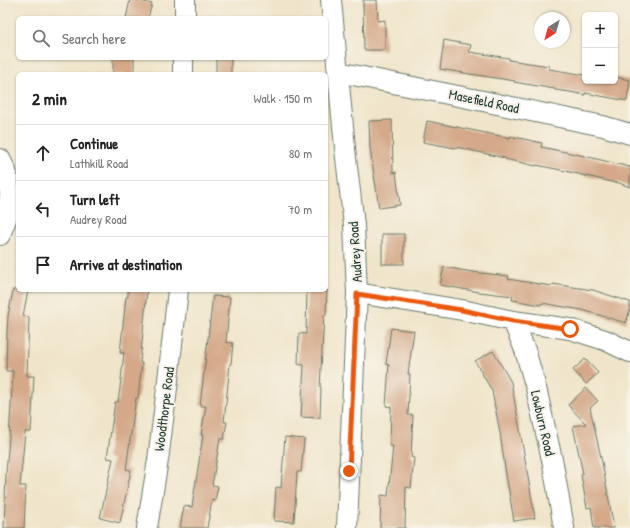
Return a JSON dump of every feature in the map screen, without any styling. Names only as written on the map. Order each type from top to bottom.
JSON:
[{"type":"street","points":[[185,0],[185,16]]},
{"type":"street","name":"Audrey Road","points":[[330,0],[354,225],[357,294],[347,528]]},
{"type":"street","points":[[183,60],[183,72]]},
{"type":"street","name":"Masefield Road","points":[[338,72],[566,118],[603,126],[630,134]]},
{"type":"street","points":[[0,159],[6,171],[10,194],[7,217],[0,235]]},
{"type":"street","name":"Woodthorpe Road","points":[[147,528],[158,460],[178,292]]},
{"type":"street","points":[[357,294],[462,310],[513,321],[570,329],[605,340],[630,352]]},
{"type":"street","name":"Lowburn Road","points":[[513,321],[525,350],[536,388],[553,464],[564,528]]},
{"type":"building","points":[[130,0],[137,0],[152,4],[149,16],[126,16]]},
{"type":"building","points":[[363,0],[377,0],[378,21],[385,20],[385,50],[364,50]]},
{"type":"building","points":[[444,40],[471,45],[469,52],[509,58],[509,60],[549,66],[549,69],[582,74],[582,84],[618,84],[618,78],[630,80],[627,101],[585,93],[585,95],[555,90],[514,82],[515,81],[440,69]]},
{"type":"building","points":[[113,60],[134,60],[134,72],[113,72]]},
{"type":"building","points":[[216,60],[231,60],[231,72],[216,72]]},
{"type":"building","points":[[392,120],[393,173],[396,172],[400,205],[379,208],[370,148],[369,121]]},
{"type":"building","points":[[427,121],[542,143],[541,147],[630,167],[630,187],[616,182],[536,166],[456,147],[423,142]]},
{"type":"building","points":[[382,234],[404,234],[404,264],[382,264]]},
{"type":"building","points":[[444,267],[509,276],[508,279],[552,286],[553,284],[593,290],[630,302],[630,309],[626,323],[582,310],[542,303],[541,305],[512,300],[513,296],[440,285]]},
{"type":"building","points":[[13,290],[16,290],[16,292],[28,292],[23,316],[29,317],[27,376],[34,376],[31,432],[25,432],[20,486],[26,486],[24,528],[4,528],[13,371],[6,371],[8,316]]},
{"type":"building","points":[[128,292],[147,292],[138,398],[136,398],[126,469],[131,470],[120,523],[100,518],[113,459],[107,458],[115,402],[118,402],[120,388],[124,353],[120,353],[126,297],[128,297]]},
{"type":"building","points":[[307,292],[327,292],[326,315],[324,315],[320,387],[320,418],[301,417],[304,365],[298,364],[299,333],[306,334]]},
{"type":"building","points":[[213,296],[230,297],[226,342],[233,343],[224,422],[227,422],[224,439],[220,439],[212,485],[218,486],[215,501],[212,500],[207,528],[180,528],[184,506],[192,507],[203,435],[201,435],[206,406],[200,406]]},
{"type":"building","points":[[391,328],[414,331],[408,374],[410,374],[408,415],[413,415],[411,457],[414,458],[411,488],[406,487],[405,528],[380,528],[381,495],[388,496],[393,446],[390,446],[391,407],[386,406],[389,365],[386,364]]},
{"type":"building","points":[[493,351],[511,382],[535,518],[514,521],[492,391],[475,361]]},
{"type":"building","points":[[585,359],[598,373],[586,384],[573,370]]},
{"type":"building","points":[[586,388],[598,401],[590,408],[614,528],[594,528],[591,507],[587,508],[581,475],[583,474],[573,426],[586,424],[568,405]]},
{"type":"building","points":[[285,437],[304,439],[301,472],[297,472],[294,522],[274,521],[276,487],[281,488]]},
{"type":"route","points":[[349,471],[357,294],[462,310],[513,321],[570,329]]}]
